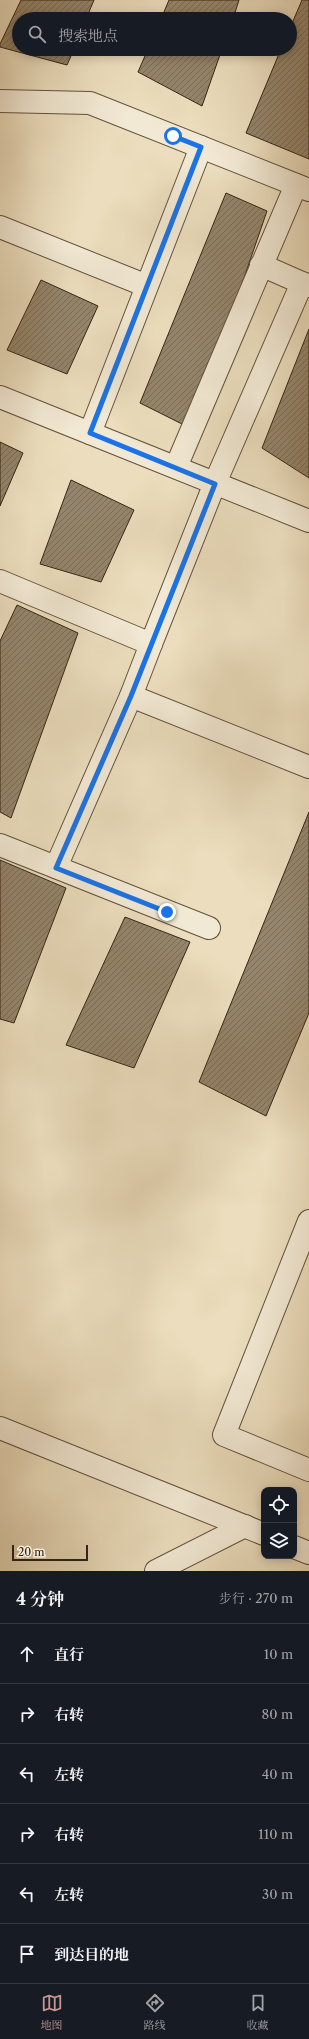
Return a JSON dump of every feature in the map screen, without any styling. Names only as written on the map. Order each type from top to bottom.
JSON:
[{"type":"street","points":[[0,100],[90,103],[302,187],[262,265],[176,467]]},
{"type":"street","points":[[90,433],[201,147]]},
{"type":"street","points":[[0,227],[147,286]]},
{"type":"street","points":[[56,868],[131,696],[215,484],[305,284],[262,265]]},
{"type":"street","points":[[0,397],[309,521]]},
{"type":"street","points":[[0,581],[151,644]]},
{"type":"street","points":[[131,696],[309,767]]},
{"type":"street","points":[[0,846],[209,928]]},
{"type":"street","points":[[309,1220],[224,1435],[309,1470]]},
{"type":"street","points":[[0,1428],[255,1530]]},
{"type":"street","points":[[156,1571],[255,1530]]},
{"type":"street","points":[[297,1548],[309,1553]]},
{"type":"building","points":[[21,0],[94,0],[89,12],[15,12]]},
{"type":"building","points":[[169,0],[239,0],[235,12],[164,12]]},
{"type":"building","points":[[302,0],[309,0],[309,159],[246,133],[278,56],[297,56],[297,12]]},
{"type":"building","points":[[12,19],[12,50],[0,47]]},
{"type":"building","points":[[34,56],[71,56],[67,65]]},
{"type":"building","points":[[145,56],[220,56],[202,106],[138,72]]},
{"type":"building","points":[[226,193],[267,211],[192,429],[140,403]]},
{"type":"building","points":[[41,280],[98,306],[67,374],[7,350]]},
{"type":"building","points":[[309,329],[309,478],[262,448]]},
{"type":"building","points":[[0,442],[23,453],[0,506]]},
{"type":"building","points":[[71,480],[134,510],[101,582],[40,564]]},
{"type":"building","points":[[17,605],[78,633],[11,818],[0,812],[0,641]]},
{"type":"building","points":[[309,812],[309,1013],[266,1116],[199,1082]]},
{"type":"building","points":[[0,860],[66,888],[14,1023],[0,1019]]},
{"type":"building","points":[[125,917],[190,942],[134,1068],[66,1045]]},
{"type":"route","points":[[167,912],[56,868],[131,696],[215,484],[90,433],[201,147],[173,136]]}]
